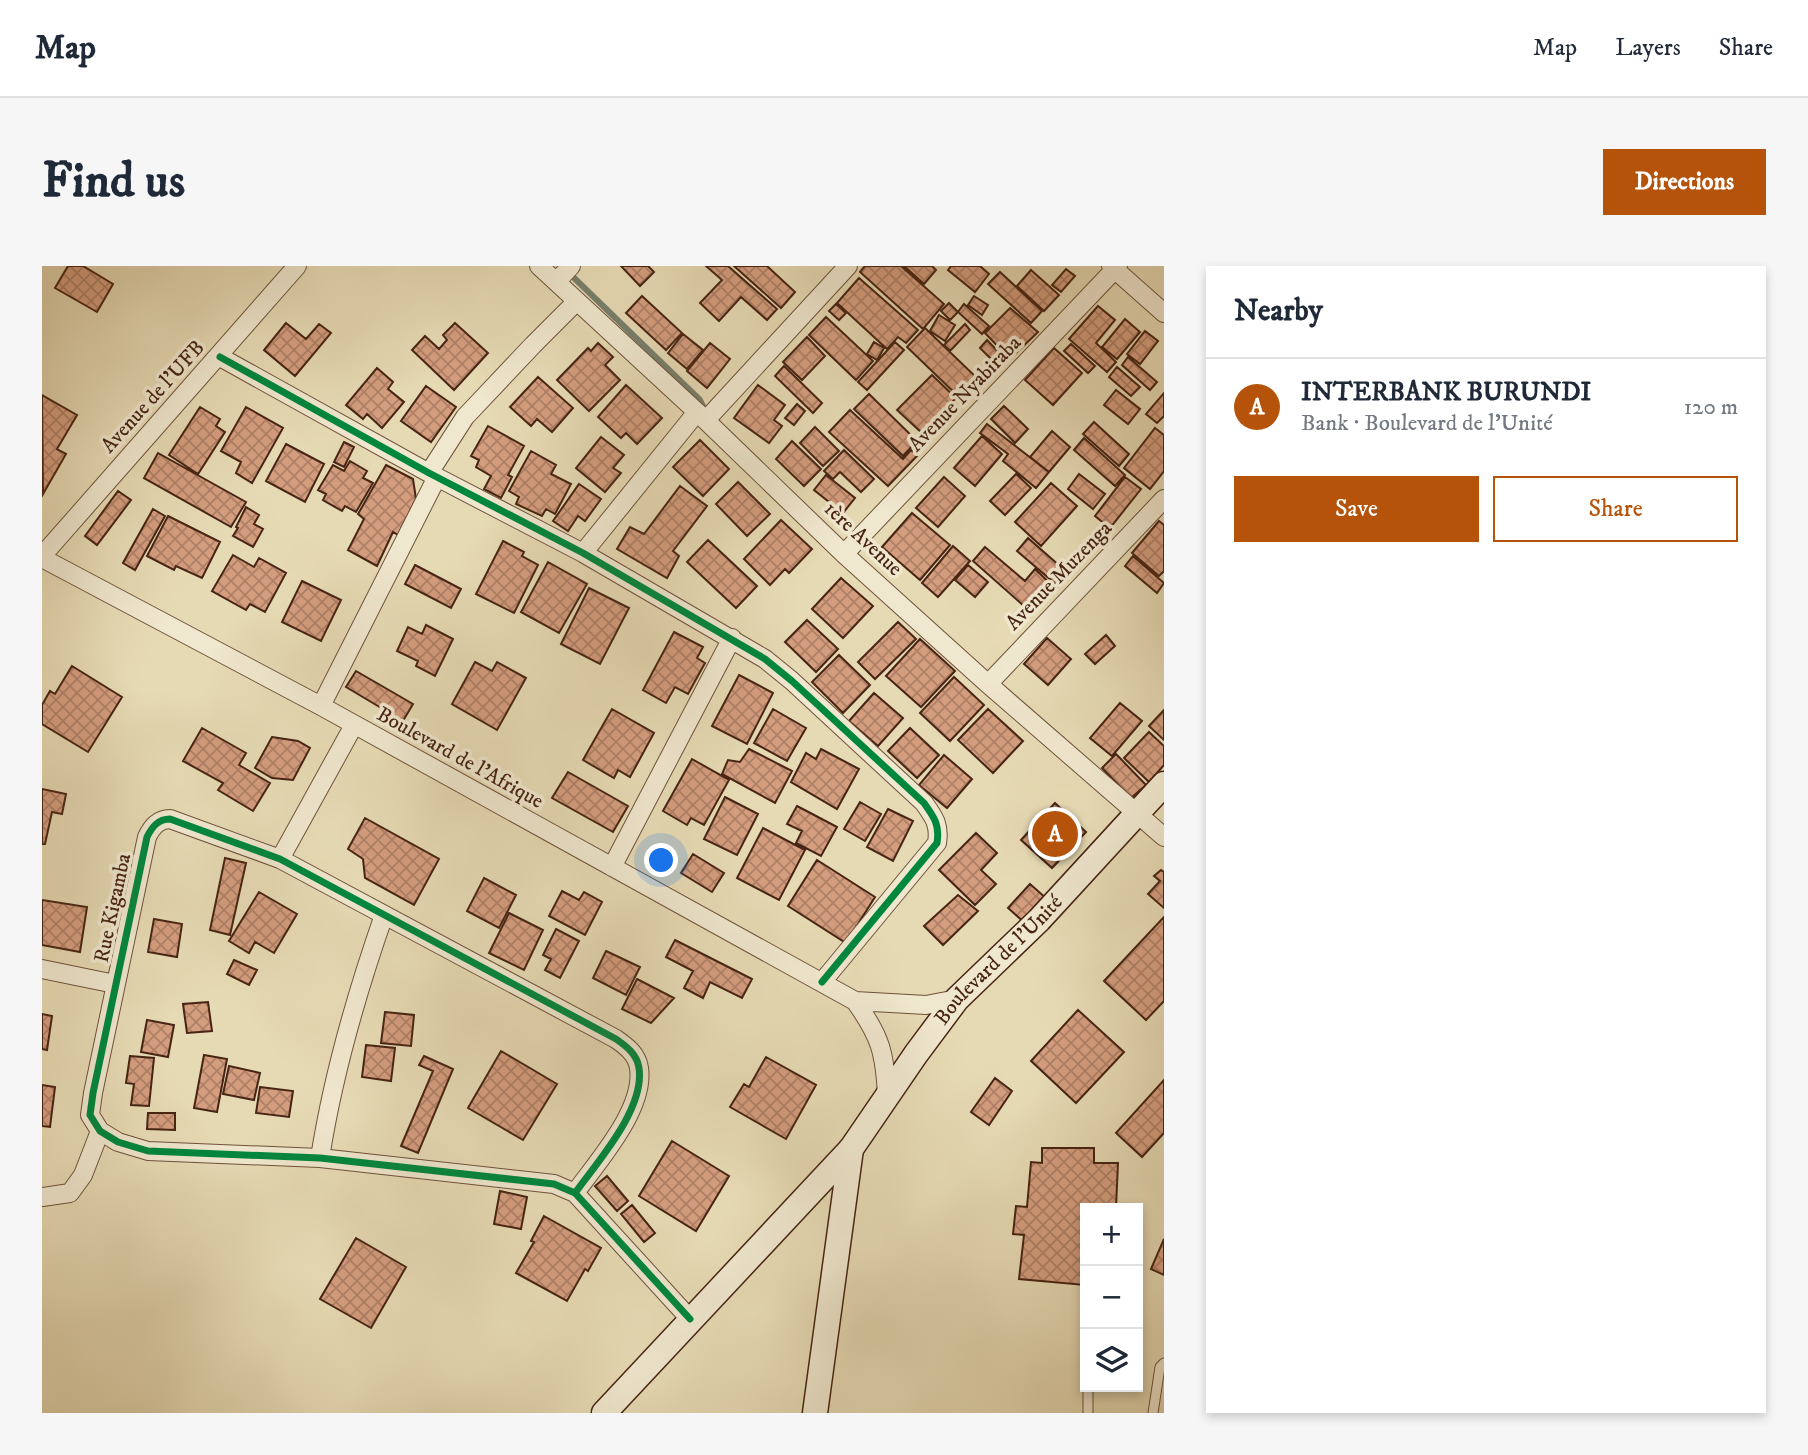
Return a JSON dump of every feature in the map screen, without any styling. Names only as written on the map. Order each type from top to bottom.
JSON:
[{"type":"street","name":"Avenue de l'UFB","points":[[42,557],[297,266]]},
{"type":"street","name":"1ère Avenue","points":[[539,266],[701,416],[844,554],[1164,837]]},
{"type":"street","points":[[556,281],[570,266]]},
{"type":"street","points":[[583,554],[701,416],[848,266]]},
{"type":"street","points":[[1115,267],[1164,313]]},
{"type":"street","name":"Avenue Nyabiraba","points":[[844,554],[1115,267]]},
{"type":"street","points":[[321,706],[433,475],[465,417],[577,301]]},
{"type":"street","points":[[220,357],[732,638],[765,659],[792,681],[924,803],[936,819],[939,832],[937,843],[822,982]]},
{"type":"street","name":"Avenue Muzenga","points":[[988,684],[1164,499]]},
{"type":"street","name":"Boulevard de l'Afrique","points":[[42,557],[321,706],[855,1000],[926,1005],[957,999]]},
{"type":"street","points":[[612,867],[732,638]]},
{"type":"street","points":[[280,859],[354,725]]},
{"type":"street","name":"Boulevard de l'Unité","points":[[604,1413],[851,1149],[957,999],[1040,920],[1164,784]]},
{"type":"street","name":"Rue Kigamba","points":[[100,1131],[90,1115],[147,837],[157,823],[170,819],[280,859],[616,1039],[631,1050],[639,1066],[638,1088],[629,1115],[575,1193]]},
{"type":"street","points":[[320,1158],[338,1062],[384,915]]},
{"type":"street","points":[[42,969],[115,984]]},
{"type":"street","name":"Boulevard de l'Afrique","points":[[855,1000],[874,1028],[881,1046],[886,1064],[887,1096]]},
{"type":"street","points":[[42,1197],[70,1192],[83,1175],[100,1131],[118,1142],[148,1151],[320,1158],[554,1184],[575,1193],[690,1319]]},
{"type":"street","name":"Boulevard de l'Unité","points":[[815,1413],[851,1149]]},
{"type":"lane","points":[[1153,1413],[1160,1367],[1164,1363]]},
{"type":"lane","points":[[1088,1392],[1088,1413]]},
{"type":"building","points":[[68,266],[83,266],[113,284],[97,312],[55,288]]},
{"type":"building","points":[[621,266],[648,266],[654,272],[640,286]]},
{"type":"building","points":[[706,266],[728,266],[777,309],[767,320],[741,297],[719,321],[700,303],[722,280]]},
{"type":"building","points":[[734,266],[767,266],[795,292],[781,308]]},
{"type":"building","points":[[865,266],[901,266],[944,304],[923,329],[860,272]]},
{"type":"building","points":[[904,266],[932,266],[936,270],[924,284]]},
{"type":"building","points":[[951,266],[980,266],[989,274],[975,292],[948,270]]},
{"type":"building","points":[[1066,269],[1075,276],[1061,292],[1052,285]]},
{"type":"building","points":[[1031,270],[1059,295],[1044,311],[1017,286]]},
{"type":"building","points":[[1000,272],[1042,311],[1031,323],[988,284]]},
{"type":"building","points":[[859,278],[918,330],[906,343],[898,337],[887,349],[837,303]]},
{"type":"building","points":[[642,296],[682,333],[666,350],[626,313]]},
{"type":"building","points":[[974,296],[988,305],[982,315],[968,305]]},
{"type":"building","points":[[949,303],[958,312],[950,320],[941,311]]},
{"type":"building","points":[[836,304],[846,313],[839,320],[829,311]]},
{"type":"building","points":[[964,304],[989,326],[982,334],[958,312]]},
{"type":"building","points":[[1098,306],[1115,320],[1096,343],[1116,362],[1107,372],[1069,339]]},
{"type":"building","points":[[1010,308],[1038,332],[1010,359],[985,333]]},
{"type":"building","points":[[939,315],[955,325],[945,341],[930,331]]},
{"type":"building","points":[[826,317],[873,361],[856,380],[809,335]]},
{"type":"building","points":[[1125,319],[1140,332],[1117,359],[1102,347]]},
{"type":"building","points":[[286,323],[306,339],[319,324],[331,333],[295,376],[264,350]]},
{"type":"building","points":[[455,323],[488,353],[454,390],[412,350],[425,336],[439,349],[447,340],[443,335]]},
{"type":"building","points":[[965,324],[970,330],[950,351],[944,345]]},
{"type":"building","points":[[925,328],[980,381],[962,400],[907,347]]},
{"type":"building","points":[[1145,331],[1158,341],[1140,364],[1127,354]]},
{"type":"building","points":[[683,334],[703,350],[687,369],[668,353]]},
{"type":"building","points":[[807,337],[825,356],[802,380],[783,362]]},
{"type":"building","points":[[987,340],[1007,361],[997,372],[988,364],[991,359],[980,348]]},
{"type":"building","points":[[874,342],[884,348],[877,360],[867,354]]},
{"type":"building","points":[[895,342],[904,350],[867,390],[858,382]]},
{"type":"building","points":[[598,343],[613,357],[605,365],[620,380],[589,411],[557,380],[588,348],[591,351]]},
{"type":"building","points":[[710,343],[730,359],[707,388],[687,371]]},
{"type":"building","points":[[1071,344],[1095,366],[1088,373],[1064,351]]},
{"type":"building","points":[[1054,348],[1082,373],[1053,405],[1025,380]]},
{"type":"building","points":[[1128,357],[1157,382],[1150,390],[1122,365]]},
{"type":"building","points":[[784,366],[822,403],[813,413],[775,376]]},
{"type":"building","points":[[1117,367],[1140,387],[1131,396],[1109,377]]},
{"type":"building","points":[[377,368],[393,382],[388,389],[404,402],[382,428],[367,414],[363,419],[346,405]]},
{"type":"building","points":[[932,375],[956,398],[922,433],[897,410]]},
{"type":"building","points":[[538,377],[573,408],[552,432],[537,419],[531,426],[510,407]]},
{"type":"building","points":[[626,385],[662,418],[637,444],[626,433],[621,438],[598,417]]},
{"type":"building","points":[[758,385],[785,405],[774,420],[782,426],[769,443],[734,418]]},
{"type":"building","points":[[426,386],[456,407],[431,442],[401,421]]},
{"type":"building","points":[[1116,390],[1140,409],[1128,424],[1104,405]]},
{"type":"building","points":[[1164,393],[1164,416],[1157,423],[1146,414]]},
{"type":"building","points":[[869,394],[917,441],[903,456],[854,409]]},
{"type":"building","points":[[42,395],[77,415],[57,449],[66,454],[43,494]]},
{"type":"building","points":[[797,404],[805,411],[794,425],[785,418]]},
{"type":"building","points":[[1004,406],[1028,429],[1015,443],[991,419]]},
{"type":"building","points":[[200,407],[220,419],[216,426],[225,432],[198,474],[169,455]]},
{"type":"building","points":[[246,407],[283,428],[252,483],[236,473],[241,462],[221,451]]},
{"type":"building","points":[[850,410],[903,459],[911,450],[917,456],[888,486],[829,432]]},
{"type":"building","points":[[1094,422],[1129,454],[1119,466],[1083,434]]},
{"type":"building","points":[[987,424],[1049,472],[1036,488],[1003,461],[1008,454],[980,433]]},
{"type":"building","points":[[488,426],[524,446],[508,475],[512,477],[501,498],[484,489],[491,476],[476,467],[479,460],[471,456]]},
{"type":"building","points":[[815,427],[839,451],[823,466],[800,443]]},
{"type":"building","points":[[1155,428],[1164,435],[1164,471],[1150,489],[1124,468]]},
{"type":"building","points":[[1052,431],[1070,447],[1049,472],[1030,457]]},
{"type":"building","points":[[982,436],[1002,454],[975,486],[954,468]]},
{"type":"building","points":[[601,437],[624,455],[613,468],[621,473],[605,492],[576,468]]},
{"type":"building","points":[[1084,438],[1125,475],[1115,486],[1074,450]]},
{"type":"building","points":[[700,440],[729,469],[703,496],[673,467]]},
{"type":"building","points":[[792,441],[821,469],[804,486],[776,459]]},
{"type":"building","points":[[344,442],[354,447],[344,467],[334,462]]},
{"type":"building","points":[[286,444],[324,464],[305,502],[266,481]]},
{"type":"building","points":[[844,450],[874,479],[861,492],[840,472],[833,479],[824,471]]},
{"type":"building","points":[[531,451],[556,465],[551,474],[571,484],[555,514],[546,509],[542,516],[516,504],[519,497],[509,491]]},
{"type":"building","points":[[158,453],[246,502],[231,527],[144,478]]},
{"type":"building","points":[[350,461],[367,471],[363,478],[373,483],[356,512],[345,506],[342,511],[323,500],[326,494],[318,490],[333,465],[344,471]]},
{"type":"building","points":[[386,465],[413,479],[416,499],[398,535],[393,532],[377,566],[348,550],[364,519],[358,514]]},
{"type":"building","points":[[1016,474],[1031,488],[1005,515],[990,501]]},
{"type":"building","points":[[1079,474],[1105,494],[1093,509],[1068,489]]},
{"type":"building","points":[[826,475],[855,498],[843,513],[814,490]]},
{"type":"building","points":[[944,477],[965,496],[938,527],[916,508]]},
{"type":"building","points":[[1125,477],[1141,489],[1110,528],[1095,516]]},
{"type":"building","points":[[738,482],[770,514],[747,536],[716,504]]},
{"type":"building","points":[[1051,483],[1077,506],[1041,546],[1015,522]]},
{"type":"building","points":[[579,484],[601,499],[585,521],[578,516],[568,531],[553,521]]},
{"type":"building","points":[[680,486],[707,506],[673,551],[679,556],[667,578],[617,549],[630,527],[644,534]]},
{"type":"building","points":[[118,491],[131,500],[97,545],[85,536]]},
{"type":"building","points":[[246,507],[259,515],[254,524],[263,529],[253,547],[233,536]]},
{"type":"building","points":[[153,509],[165,516],[135,570],[123,563]]},
{"type":"building","points":[[912,513],[950,545],[920,580],[882,547]]},
{"type":"building","points":[[168,516],[220,542],[202,578],[176,566],[174,570],[147,556]]},
{"type":"building","points":[[781,520],[812,549],[789,573],[785,569],[770,585],[744,559]]},
{"type":"building","points":[[1159,521],[1164,525],[1164,571],[1159,576],[1132,553]]},
{"type":"building","points":[[1028,538],[1069,574],[1058,586],[1017,551]]},
{"type":"building","points":[[708,540],[757,586],[736,608],[687,562]]},
{"type":"building","points":[[503,541],[524,552],[522,556],[538,565],[514,613],[476,594]]},
{"type":"building","points":[[953,546],[970,561],[938,597],[922,583]]},
{"type":"building","points":[[985,547],[1025,581],[1035,569],[1056,589],[1033,614],[973,561]]},
{"type":"building","points":[[233,555],[254,567],[259,558],[286,573],[265,612],[250,604],[246,610],[212,591]]},
{"type":"building","points":[[1133,556],[1164,583],[1157,593],[1125,566]]},
{"type":"building","points":[[548,562],[587,584],[559,633],[521,612]]},
{"type":"building","points":[[415,565],[461,589],[451,608],[405,584]]},
{"type":"building","points":[[968,565],[988,582],[975,597],[955,580]]},
{"type":"building","points":[[841,578],[873,606],[843,638],[812,609]]},
{"type":"building","points":[[302,581],[341,600],[321,641],[282,622]]},
{"type":"building","points":[[589,588],[629,608],[600,664],[561,644]]},
{"type":"building","points":[[807,620],[838,649],[816,672],[785,642]]},
{"type":"building","points":[[898,622],[916,639],[875,679],[858,662]]},
{"type":"building","points":[[426,625],[453,639],[435,676],[416,666],[418,661],[397,651],[408,627],[422,634]]},
{"type":"building","points":[[674,632],[703,647],[697,658],[705,663],[688,694],[675,687],[666,703],[643,690]]},
{"type":"building","points":[[1106,635],[1115,646],[1095,664],[1085,654]]},
{"type":"building","points":[[1047,638],[1071,659],[1048,685],[1024,664]]},
{"type":"building","points":[[920,639],[955,671],[921,707],[886,676]]},
{"type":"building","points":[[839,655],[870,685],[843,713],[812,682]]},
{"type":"building","points":[[475,662],[492,671],[497,662],[526,678],[497,730],[452,704]]},
{"type":"building","points":[[72,666],[122,697],[88,752],[42,724],[42,705],[50,691],[55,694]]},
{"type":"building","points":[[356,671],[413,704],[403,721],[346,687]]},
{"type":"building","points":[[739,675],[773,693],[747,744],[712,726]]},
{"type":"building","points":[[954,677],[984,705],[950,741],[920,713]]},
{"type":"building","points":[[874,693],[903,718],[878,746],[849,721]]},
{"type":"building","points":[[1120,703],[1142,721],[1112,756],[1090,738]]},
{"type":"building","points":[[612,709],[654,733],[630,777],[618,770],[614,778],[583,760]]},
{"type":"building","points":[[773,709],[806,728],[787,761],[754,743]]},
{"type":"building","points":[[988,709],[1023,741],[993,773],[958,740]]},
{"type":"building","points":[[1164,710],[1164,740],[1149,726]]},
{"type":"building","points":[[202,728],[246,753],[239,765],[270,783],[253,811],[218,790],[223,783],[183,761]]},
{"type":"building","points":[[910,728],[939,755],[917,778],[888,751]]},
{"type":"building","points":[[1149,732],[1164,746],[1164,765],[1149,782],[1124,758]]},
{"type":"building","points":[[272,737],[298,741],[310,748],[293,780],[272,778],[255,768]]},
{"type":"building","points":[[749,749],[792,771],[775,803],[722,774],[728,760],[740,762]]},
{"type":"building","points":[[821,749],[859,769],[837,809],[791,782],[806,753],[816,759]]},
{"type":"building","points":[[1116,754],[1146,785],[1131,798],[1102,768]]},
{"type":"building","points":[[944,755],[972,779],[947,808],[919,785]]},
{"type":"building","points":[[692,759],[729,780],[704,825],[691,818],[687,825],[663,811]]},
{"type":"building","points":[[568,772],[628,806],[613,832],[552,798]]},
{"type":"building","points":[[42,789],[66,794],[62,814],[52,812],[45,844],[42,844]]},
{"type":"building","points":[[725,797],[758,814],[737,855],[704,839]]},
{"type":"building","points":[[860,802],[881,814],[865,841],[844,829]]},
{"type":"building","points":[[1055,803],[1086,832],[1052,868],[1021,840]]},
{"type":"building","points":[[797,806],[837,827],[821,856],[796,843],[802,831],[787,824]]},
{"type":"building","points":[[888,809],[913,821],[893,861],[867,847]]},
{"type":"building","points":[[365,818],[439,859],[414,905],[365,878],[363,859],[348,849]]},
{"type":"building","points":[[763,828],[805,850],[779,900],[737,878]]},
{"type":"building","points":[[976,833],[997,853],[981,870],[996,884],[975,905],[939,870]]},
{"type":"building","points":[[693,854],[724,873],[712,892],[681,873]]},
{"type":"building","points":[[225,858],[246,863],[230,935],[210,930]]},
{"type":"building","points":[[817,860],[875,897],[846,943],[788,906]]},
{"type":"building","points":[[1161,870],[1164,872],[1164,908],[1148,894],[1160,881],[1154,876]]},
{"type":"building","points":[[484,878],[516,895],[499,928],[467,911]]},
{"type":"building","points":[[1030,884],[1047,899],[1025,923],[1008,908]]},
{"type":"building","points":[[562,891],[579,900],[584,892],[602,902],[585,935],[549,916]]},
{"type":"building","points":[[259,892],[297,914],[274,953],[255,942],[249,953],[229,941]]},
{"type":"building","points":[[958,895],[978,911],[943,945],[924,926]]},
{"type":"building","points":[[42,900],[87,907],[80,952],[42,945]]},
{"type":"building","points":[[509,913],[543,930],[524,970],[489,953]]},
{"type":"building","points":[[1164,917],[1164,1001],[1146,1020],[1104,981]]},
{"type":"building","points":[[154,919],[182,924],[177,957],[148,952]]},
{"type":"building","points":[[556,929],[579,941],[560,978],[545,970],[551,959],[543,955]]},
{"type":"building","points":[[675,940],[752,979],[742,998],[710,982],[703,998],[684,988],[693,971],[666,957]]},
{"type":"building","points":[[606,951],[640,967],[626,995],[593,978]]},
{"type":"building","points":[[234,960],[257,970],[249,985],[227,974]]},
{"type":"building","points":[[637,979],[674,998],[651,1023],[622,1009]]},
{"type":"building","points":[[208,1002],[212,1031],[187,1033],[183,1004]]},
{"type":"building","points":[[1078,1010],[1124,1052],[1076,1103],[1031,1061]]},
{"type":"building","points":[[385,1012],[414,1015],[411,1046],[381,1043]]},
{"type":"building","points":[[42,1014],[52,1016],[47,1050],[42,1049]]},
{"type":"building","points":[[147,1020],[174,1025],[168,1057],[141,1052]]},
{"type":"building","points":[[366,1045],[395,1048],[391,1081],[362,1077]]},
{"type":"building","points":[[501,1051],[557,1084],[523,1140],[468,1108]]},
{"type":"building","points":[[204,1055],[227,1059],[217,1112],[194,1108]]},
{"type":"building","points":[[130,1056],[154,1058],[149,1106],[131,1105],[134,1084],[126,1083]]},
{"type":"building","points":[[424,1056],[453,1069],[418,1153],[401,1146],[433,1071],[419,1065]]},
{"type":"building","points":[[766,1057],[816,1085],[786,1139],[730,1107],[744,1084],[749,1087]]},
{"type":"building","points":[[229,1066],[260,1073],[254,1100],[223,1094]]},
{"type":"building","points":[[995,1078],[1012,1091],[989,1125],[971,1112]]},
{"type":"building","points":[[1164,1080],[1164,1133],[1142,1157],[1116,1133]]},
{"type":"building","points":[[42,1085],[55,1087],[50,1127],[42,1126]]},
{"type":"building","points":[[260,1087],[293,1091],[289,1117],[256,1113]]},
{"type":"building","points":[[148,1113],[175,1113],[175,1130],[147,1129]]},
{"type":"building","points":[[672,1141],[729,1176],[696,1231],[639,1196]]},
{"type":"building","points":[[1042,1148],[1094,1148],[1094,1163],[1118,1163],[1116,1203],[1080,1203],[1080,1285],[1019,1279],[1024,1235],[1013,1234],[1016,1206],[1027,1207],[1031,1162],[1042,1163]]},
{"type":"building","points":[[607,1176],[628,1201],[617,1211],[595,1186]]},
{"type":"building","points":[[500,1191],[527,1197],[521,1229],[494,1224]]},
{"type":"building","points":[[632,1205],[655,1233],[644,1242],[621,1214]]},
{"type":"building","points":[[544,1216],[601,1248],[588,1271],[585,1269],[567,1301],[516,1273],[534,1242],[531,1241]]},
{"type":"building","points":[[356,1238],[406,1267],[371,1328],[320,1299]]},
{"type":"building","points":[[1164,1239],[1164,1275],[1151,1269]]},
{"type":"waterway","points":[[569,273],[700,400],[706,412]]},
{"type":"cycle path","points":[[220,357],[429,473],[583,553],[765,659],[924,803],[938,831],[937,843],[822,982]]},
{"type":"cycle path","points":[[575,1193],[618,1134],[635,1100],[639,1068],[627,1048],[616,1039],[280,859],[170,819],[162,820],[153,827],[147,837],[93,1093],[90,1115],[100,1131],[118,1142],[148,1151],[320,1158],[554,1184],[575,1193],[690,1319]]},
{"type":"place","name":"INTERBANK BURUNDI","points":[[1055,834]]}]
